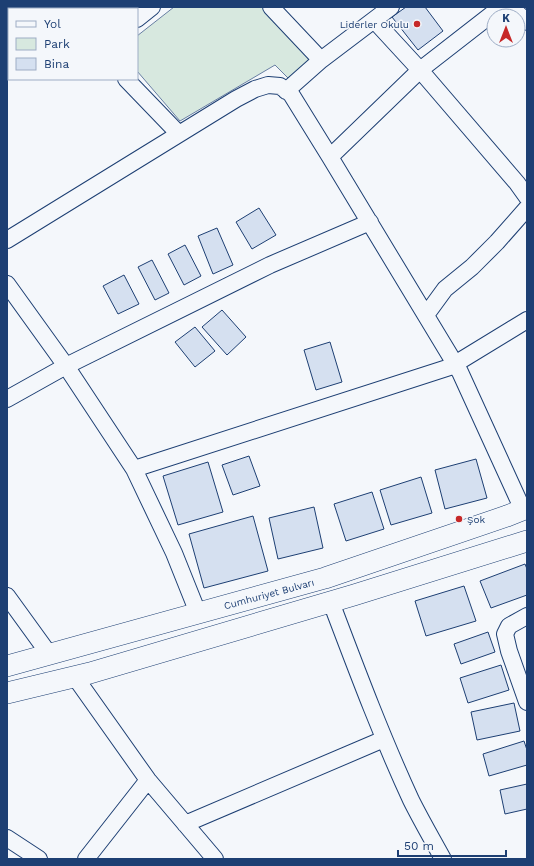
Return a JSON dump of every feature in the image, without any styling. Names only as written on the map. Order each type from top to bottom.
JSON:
[{"type":"main road","name":"Cumhuriyet Bulvarı","points":[[7,666],[325,578],[525,509]]},
{"type":"main road","points":[[7,693],[90,673],[526,543]]},
{"type":"street","points":[[138,18],[152,7]]},
{"type":"street","points":[[271,7],[321,60]]},
{"type":"street","points":[[286,91],[321,60],[391,7]]},
{"type":"street","points":[[330,157],[420,70],[501,7]]},
{"type":"street","points":[[511,7],[527,22]]},
{"type":"street","points":[[374,20],[420,70],[527,197]]},
{"type":"street","points":[[127,80],[179,134]]},
{"type":"street","points":[[7,240],[236,99],[255,89],[268,85],[280,86],[291,94],[460,372],[525,509]]},
{"type":"street","points":[[426,316],[445,289],[472,267],[497,242],[527,208]]},
{"type":"street","points":[[7,399],[66,366],[270,265],[370,222]]},
{"type":"street","points":[[7,284],[66,366],[134,469],[174,553],[198,613]]},
{"type":"street","points":[[134,469],[450,367],[527,320]]},
{"type":"street","points":[[7,596],[49,654]]},
{"type":"street","points":[[331,602],[384,738],[412,801],[443,859]]},
{"type":"street","points":[[527,616],[509,626],[505,634],[527,702]]},
{"type":"street","points":[[75,677],[148,780],[215,859]]},
{"type":"street","points":[[185,824],[384,738]]},
{"type":"street","points":[[86,859],[148,780]]},
{"type":"street","points":[[7,838],[39,859]]},
{"type":"green space","points":[[174,7],[266,7],[315,56],[290,80],[275,65],[180,121],[138,72],[138,35]]},
{"type":"building","points":[[87,7],[131,7],[130,8]]},
{"type":"building","name":"Liderler Okulu","points":[[406,7],[425,7],[443,31],[418,50],[392,17]]},
{"type":"building","points":[[259,208],[276,235],[252,249],[236,222]]},
{"type":"building","points":[[217,228],[233,265],[213,274],[198,236]]},
{"type":"building","points":[[185,245],[201,276],[184,285],[168,254]]},
{"type":"building","points":[[152,260],[169,293],[155,300],[138,267]]},
{"type":"building","points":[[124,275],[139,304],[118,314],[103,286]]},
{"type":"building","points":[[222,310],[246,337],[227,355],[202,327]]},
{"type":"building","points":[[195,327],[215,351],[195,367],[175,342]]},
{"type":"building","points":[[330,342],[342,382],[316,390],[304,350]]},
{"type":"building","points":[[249,456],[260,486],[233,495],[222,465]]},
{"type":"building","points":[[476,459],[487,498],[445,509],[435,470]]},
{"type":"building","points":[[208,462],[223,512],[178,525],[163,476]]},
{"type":"building","points":[[421,477],[432,513],[391,525],[380,490]]},
{"type":"building","points":[[372,492],[384,529],[346,541],[334,504]]},
{"type":"building","points":[[314,507],[323,548],[278,559],[269,518]]},
{"type":"building","points":[[253,516],[268,571],[204,588],[189,534]]},
{"type":"building","points":[[525,564],[527,569],[527,595],[491,608],[480,581]]},
{"type":"building","points":[[464,586],[476,621],[426,636],[415,601]]},
{"type":"building","points":[[488,632],[495,652],[461,664],[454,644]]},
{"type":"building","points":[[501,665],[509,690],[468,703],[460,678]]},
{"type":"building","points":[[514,703],[520,731],[477,740],[471,712]]},
{"type":"building","points":[[524,741],[527,750],[527,765],[489,776],[483,754]]},
{"type":"building","points":[[527,784],[527,809],[505,814],[500,790]]},
{"type":"place","name":"Liderler Okulu","points":[[417,24]]},
{"type":"place","name":"Şok","points":[[459,519]]}]
